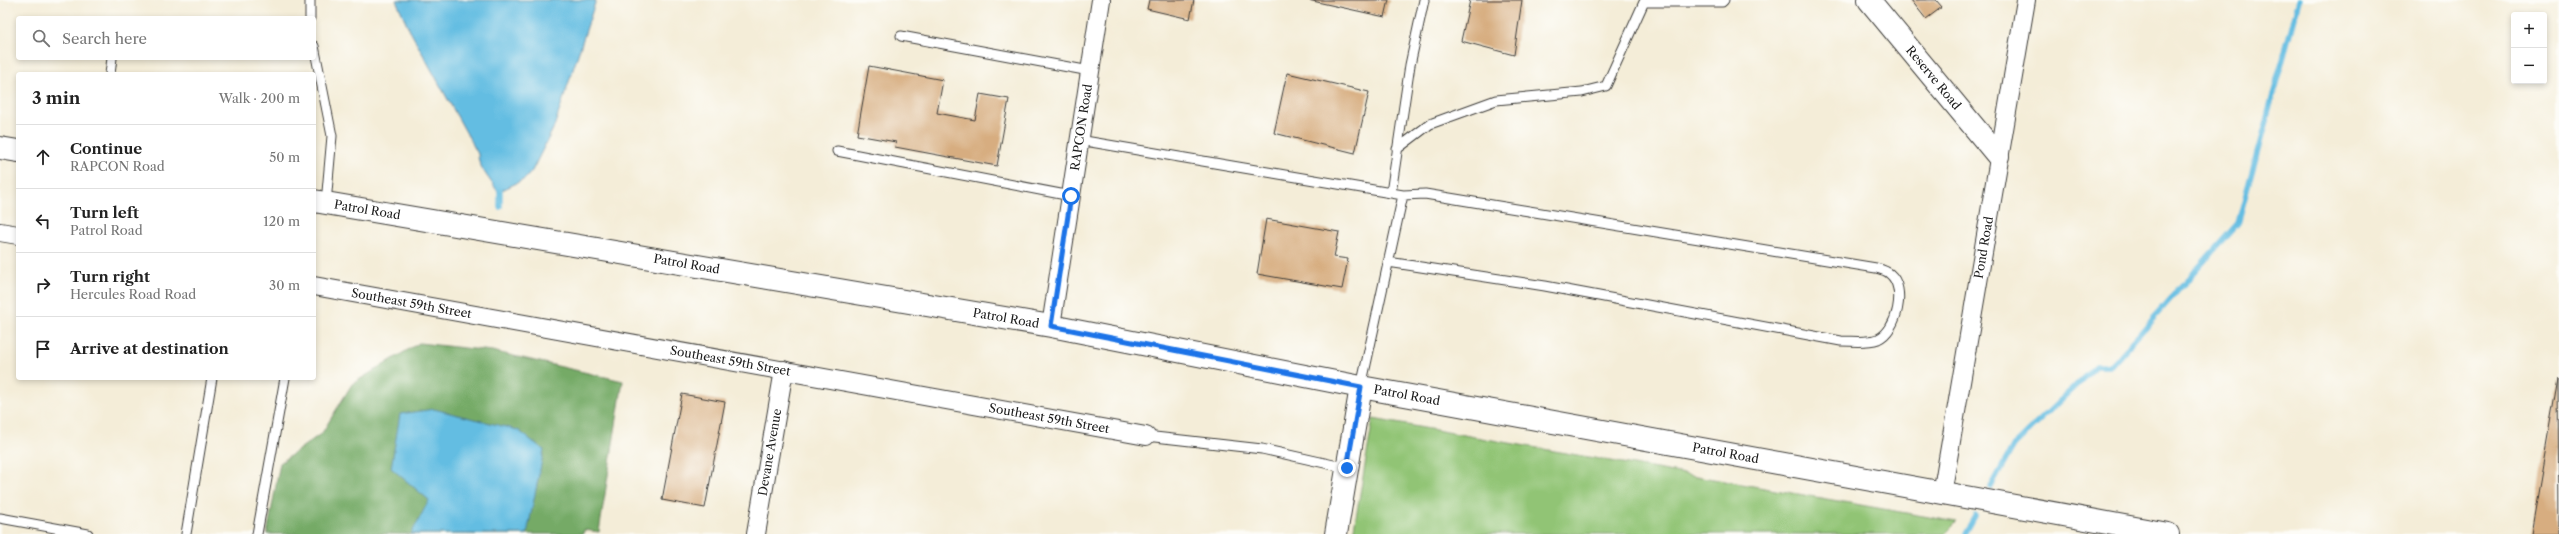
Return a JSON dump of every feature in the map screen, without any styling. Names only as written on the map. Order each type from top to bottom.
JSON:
[{"type":"street","name":"RAPCON Road","points":[[1051,326],[1101,0]]},
{"type":"street","name":"Reserve Road","points":[[1869,0],[1998,156]]},
{"type":"street","name":"Pond Road","points":[[1942,494],[1998,156],[2026,0]]},
{"type":"street","name":"Patrol Road","points":[[320,202],[1051,326],[1361,387],[2168,534]]},
{"type":"street","points":[[0,232],[16,235]]},
{"type":"street","name":"Southeast 59th Street","points":[[316,286],[1146,436]]},
{"type":"street","name":"Devane Avenue","points":[[756,534],[784,370]]},
{"type":"street","points":[[1336,534],[1361,387]]},
{"type":"lane","points":[[310,0],[310,16]]},
{"type":"lane","points":[[1391,193],[1410,65],[1424,0]]},
{"type":"lane","points":[[1397,149],[1430,124],[1496,100],[1582,92],[1606,86],[1644,2],[1722,2],[1724,0]]},
{"type":"lane","points":[[900,36],[1090,71]]},
{"type":"lane","points":[[316,56],[332,136],[320,202]]},
{"type":"lane","points":[[110,72],[112,60]]},
{"type":"lane","points":[[1080,140],[1403,195],[1425,194],[1876,268],[1891,274],[1898,286],[1896,314],[1892,325],[1879,338],[1868,342],[1842,340],[1552,287],[1388,262]]},
{"type":"lane","points":[[837,151],[1071,196]]},
{"type":"lane","points":[[1361,387],[1403,195]]},
{"type":"lane","points":[[186,534],[212,380]]},
{"type":"lane","points":[[257,534],[285,380]]},
{"type":"lane","points":[[1146,436],[1262,448],[1347,468]]},
{"type":"lane","points":[[0,518],[88,534]]},
{"type":"green space","points":[[419,343],[492,351],[623,381],[599,532],[584,530],[583,534],[267,534],[280,463],[322,433],[352,384]]},
{"type":"green space","points":[[1373,419],[1957,522],[1945,534],[1353,534]]},
{"type":"water","points":[[396,0],[596,0],[554,127],[532,171],[525,179],[498,192],[482,169],[478,159],[478,154],[410,31]]},
{"type":"water","points":[[434,409],[518,430],[544,450],[527,534],[411,534],[429,500],[391,468],[400,414]]},
{"type":"building","points":[[1149,0],[1194,0],[1190,19],[1147,9]]},
{"type":"building","points":[[1308,0],[1389,0],[1385,17]]},
{"type":"building","points":[[1470,0],[1522,0],[1514,55],[1461,41]]},
{"type":"building","points":[[1911,0],[1936,0],[1942,7],[1926,19]]},
{"type":"building","points":[[869,66],[943,80],[937,113],[975,120],[980,94],[1009,99],[997,166],[895,147],[896,142],[857,135]]},
{"type":"building","points":[[1287,73],[1369,92],[1355,153],[1274,133]]},
{"type":"building","points":[[1266,219],[1339,232],[1334,257],[1348,259],[1342,289],[1257,274]]},
{"type":"building","points":[[2558,378],[2559,534],[2531,534]]},
{"type":"building","points":[[682,394],[725,402],[705,508],[662,500]]},
{"type":"waterway","points":[[1991,487],[2014,445],[2096,366],[2111,366],[2238,223],[2299,0]]},
{"type":"waterway","points":[[500,185],[500,207]]},
{"type":"waterway","points":[[1965,534],[1975,516]]},
{"type":"route","points":[[1071,196],[1051,326],[1361,387],[1347,468]]}]
